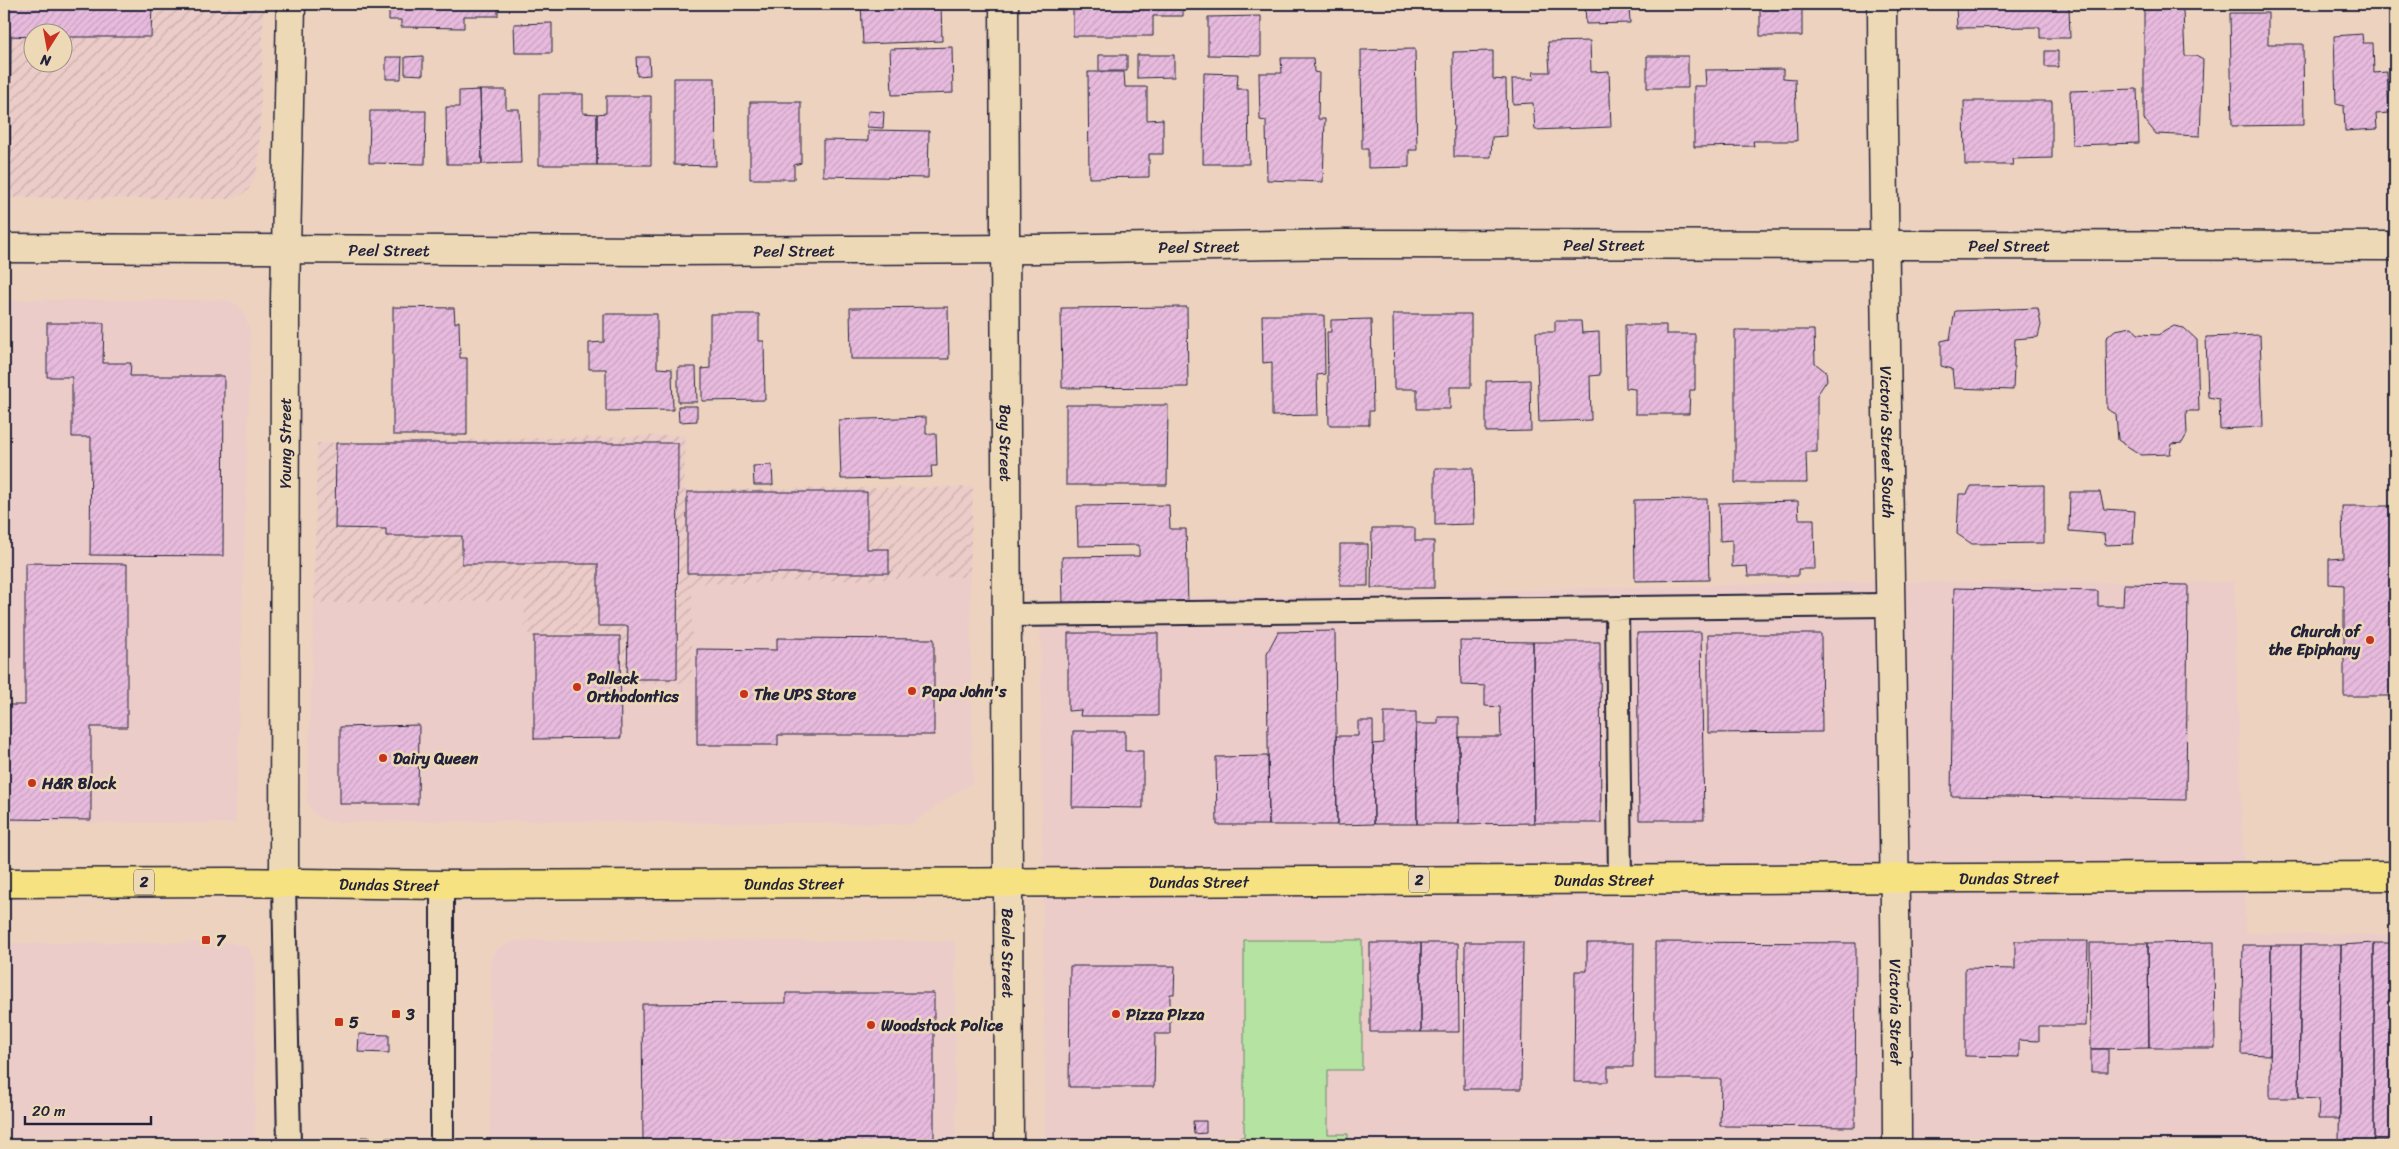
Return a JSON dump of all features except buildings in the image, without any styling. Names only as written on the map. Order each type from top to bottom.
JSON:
[{"type":"main road","name":"Dundas Street","points":[[4,883],[284,882],[442,885],[2395,876]]},
{"type":"street","name":"Young Street","points":[[284,882],[285,250],[291,4]]},
{"type":"street","name":"Bay Street","points":[[1004,4],[1008,882]]},
{"type":"street","name":"Victoria Street South","points":[[1882,4],[1884,246],[1895,878]]},
{"type":"street","name":"Peel Street","points":[[4,248],[672,251],[1344,244],[2395,246]]},
{"type":"street","name":"Victoria Street","points":[[1895,878],[1897,1145]]},
{"type":"street","name":"Beale Street","points":[[1008,882],[1009,1145]]},
{"type":"lane","points":[[1006,616],[1890,605]]},
{"type":"lane","points":[[1618,608],[1620,880]]},
{"type":"lane","points":[[284,882],[289,1145]]},
{"type":"lane","points":[[442,885],[442,1145]]},
{"type":"shaded area","points":[[4,4],[264,4],[259,159],[256,176],[248,190],[240,196],[227,199],[4,198]]},
{"type":"shaded area","points":[[4,300],[227,300],[236,303],[243,310],[251,333],[236,823],[4,823]]},
{"type":"shaded area","points":[[686,435],[684,490],[973,487],[970,577],[692,584],[692,683],[623,684],[622,632],[524,634],[525,600],[314,603],[317,443]]},
{"type":"shaded area","points":[[970,577],[973,783],[955,793],[912,824],[524,821],[336,822],[323,820],[312,812],[307,801],[314,603],[526,600],[524,634],[622,632],[691,683],[692,584]]},
{"type":"shaded area","points":[[1840,582],[2234,582],[2246,933],[2395,935],[2395,1145],[1541,1145],[1541,1141],[1461,1139],[1462,1145],[1045,1145],[1040,601]]},
{"type":"shaded area","points":[[528,940],[955,941],[956,1145],[490,1145],[491,961],[494,952],[499,948],[511,942]]},
{"type":"shaded area","points":[[221,942],[249,947],[255,963],[255,1145],[4,1145],[4,943]]},
{"type":"green space","points":[[1244,940],[1362,940],[1362,1070],[1328,1070],[1328,1134],[1348,1134],[1348,1145],[1218,1145],[1222,1138],[1244,1137]]},
{"type":"place","name":"Church of the Epiphany","points":[[2370,640]]},
{"type":"place","name":"Palleck Orthodontics","points":[[577,687]]},
{"type":"place","name":"Papa John's","points":[[912,691]]},
{"type":"place","name":"The UPS Store","points":[[744,694]]},
{"type":"place","name":"Dairy Queen","points":[[383,758]]},
{"type":"place","name":"H&R Block","points":[[32,783]]},
{"type":"place","name":"7","points":[[206,940]]},
{"type":"place","name":"3","points":[[396,1014]]},
{"type":"place","name":"Pizza Pizza","points":[[1116,1014]]},
{"type":"place","name":"5","points":[[339,1022]]},
{"type":"place","name":"Woodstock Police","points":[[871,1025]]}]
